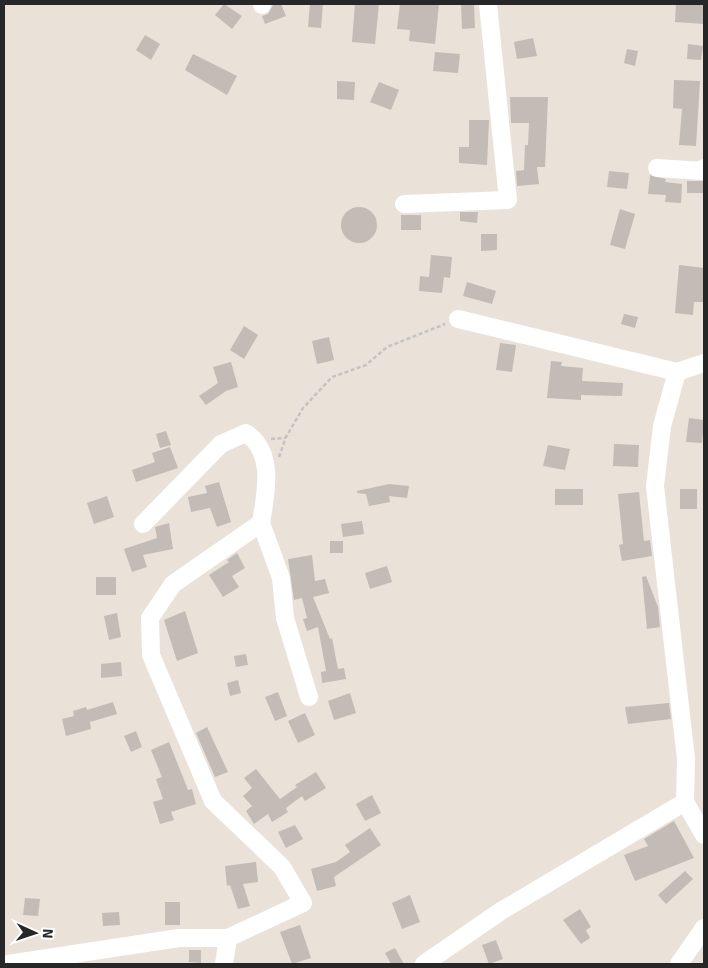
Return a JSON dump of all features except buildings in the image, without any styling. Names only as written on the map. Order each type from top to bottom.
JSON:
[{"type":"street","points":[[404,204],[508,200],[488,4]]},
{"type":"street","points":[[657,168],[704,171],[704,168]]},
{"type":"street","points":[[458,319],[677,372],[704,363]]},
{"type":"street","points":[[677,372],[662,426],[655,486],[686,759],[685,802],[704,835]]},
{"type":"street","points":[[143,524],[221,444],[246,433],[257,440],[264,456],[267,490],[261,523],[281,578],[285,618],[309,696]]},
{"type":"street","points":[[8,964],[179,938],[228,938],[303,903],[282,867],[213,801],[151,655],[150,618],[173,584],[261,523]]},
{"type":"street","points":[[424,964],[501,911],[685,802]]},
{"type":"street","points":[[679,964],[704,928]]},
{"type":"street","points":[[224,964],[228,938]]},
{"type":"path","points":[[276,464],[286,438],[303,408],[332,378],[366,365],[387,348],[458,319]]}]
